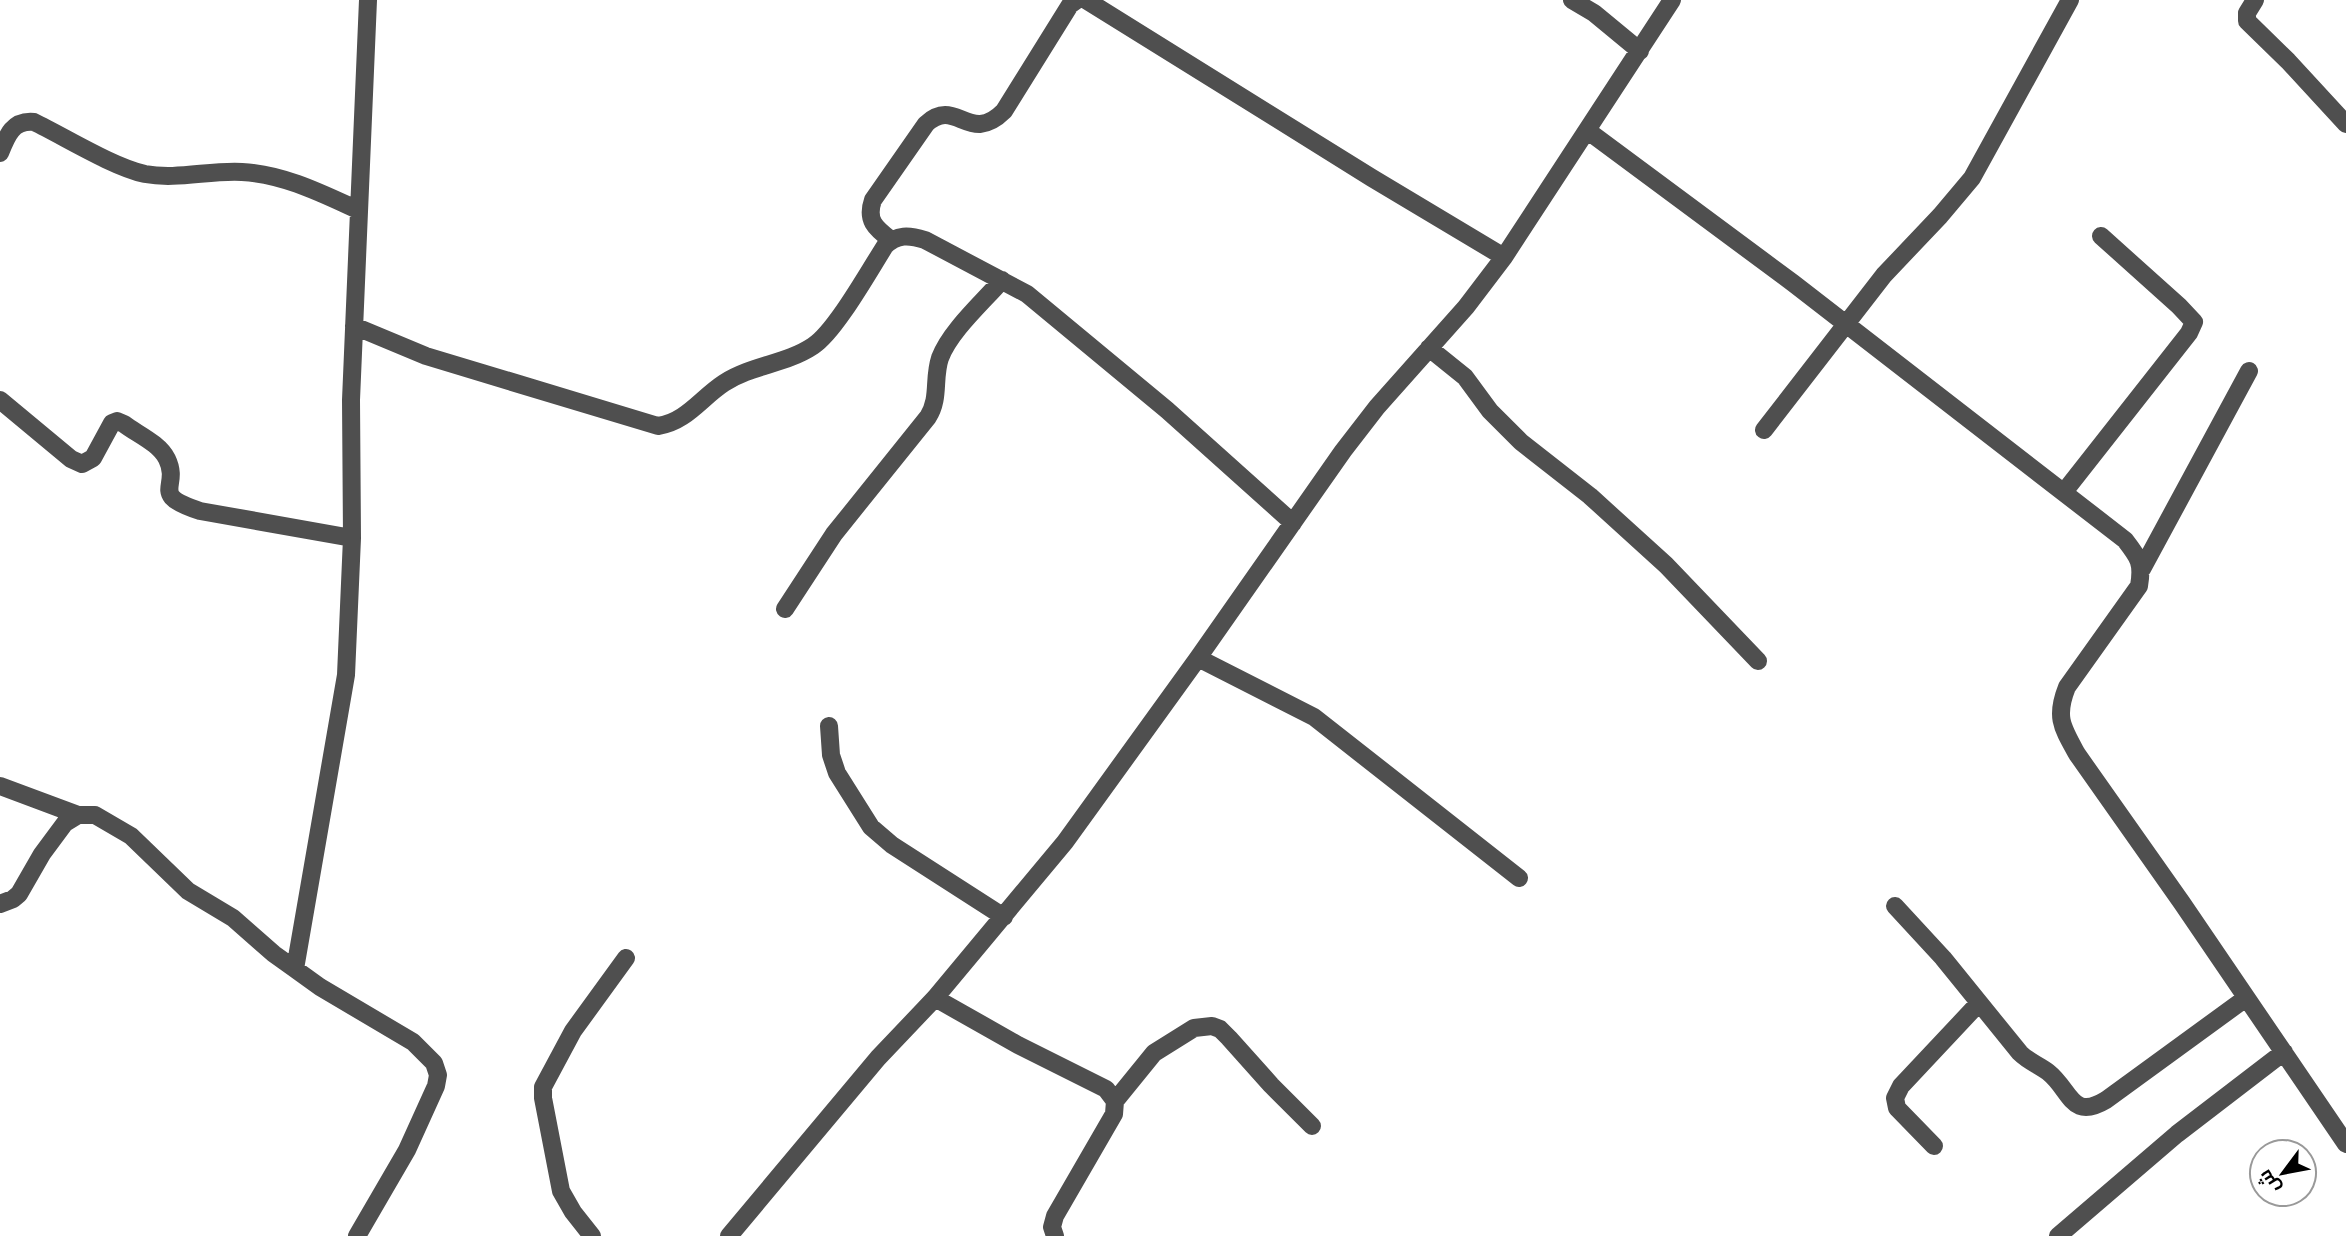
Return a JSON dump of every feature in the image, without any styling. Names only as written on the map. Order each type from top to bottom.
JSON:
[{"type":"street","points":[[295,969],[346,676],[352,538],[351,400],[368,0]]},
{"type":"street","points":[[891,240],[875,228],[870,219],[870,209],[873,200],[926,124],[933,117],[942,115],[955,116],[975,125],[985,125],[995,120],[1004,111],[1064,14],[1077,0]]},
{"type":"street","points":[[1086,0],[1504,257]]},
{"type":"street","points":[[1572,0],[1594,13],[1640,51]]},
{"type":"street","points":[[729,1236],[878,1058],[935,998],[1065,842],[1377,407],[1504,257],[1672,0]]},
{"type":"street","points":[[1764,430],[1846,323],[1972,177],[2070,0]]},
{"type":"street","points":[[2255,0],[2247,21],[2346,124]]},
{"type":"street","points":[[0,153],[10,130],[23,121],[34,122],[131,170],[167,176],[241,172],[261,175],[309,187],[358,209]]},
{"type":"street","points":[[1588,131],[1846,323],[2125,540],[2137,555],[2142,569]]},
{"type":"street","points":[[354,326],[426,356],[658,426],[671,424],[710,393],[740,374],[814,346],[828,334],[891,240],[911,235],[1027,294],[1147,393],[1293,523]]},
{"type":"street","points":[[2064,492],[2189,333],[2194,322],[2101,236]]},
{"type":"street","points":[[785,609],[834,534],[928,417],[935,406],[935,381],[942,354],[952,337],[1002,280]]},
{"type":"street","points":[[1429,348],[1465,377],[1490,411],[1521,442],[1590,496],[1666,565],[1758,661]]},
{"type":"street","points":[[2249,371],[2142,569],[2139,586],[2067,687],[2059,705],[2060,718],[2077,754],[2346,1144]]},
{"type":"street","points":[[0,400],[71,459],[82,464],[93,458],[112,423],[117,421],[124,425],[162,451],[169,466],[169,493],[174,500],[185,506],[352,538]]},
{"type":"street","points":[[1198,659],[1314,717],[1519,878]]},
{"type":"street","points":[[829,726],[831,755],[837,773],[871,827],[892,845],[1004,917]]},
{"type":"street","points":[[0,786],[78,815],[95,815],[131,836],[188,891],[233,918],[274,954],[320,987],[413,1042],[434,1063],[438,1075],[436,1086],[407,1150],[357,1236]]},
{"type":"street","points":[[0,904],[19,894],[57,832],[78,815]]},
{"type":"street","points":[[1895,906],[1943,958],[2028,1060],[2050,1074],[2074,1103],[2089,1108],[2106,1100],[2164,1060],[2246,998]]},
{"type":"street","points":[[592,1236],[561,1191],[543,1087],[573,1031],[626,958]]},
{"type":"street","points":[[935,998],[1018,1045],[1106,1089],[1115,1101]]},
{"type":"street","points":[[1934,1146],[1897,1108],[1895,1098],[1901,1086],[1979,1004]]},
{"type":"street","points":[[1055,1236],[1052,1227],[1055,1216],[1114,1114],[1115,1101],[1154,1053],[1195,1028],[1212,1026],[1220,1030],[1312,1126]]},
{"type":"street","points":[[2059,1236],[2177,1134],[2284,1052]]}]
